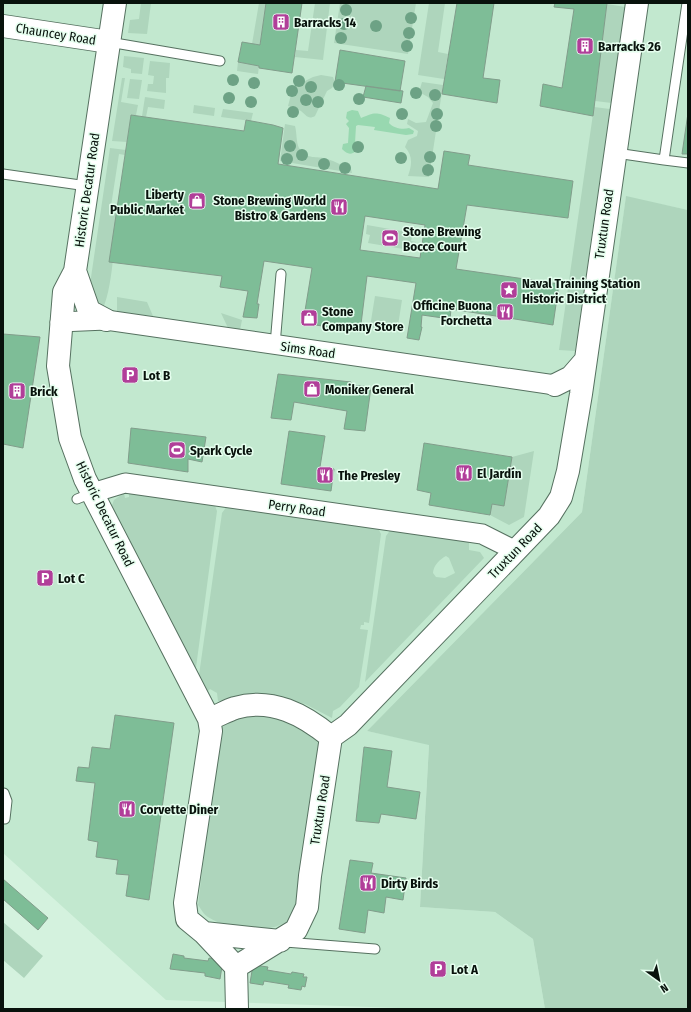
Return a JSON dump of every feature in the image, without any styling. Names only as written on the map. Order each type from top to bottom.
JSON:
[{"type":"street","name":"Historic Decatur Road","points":[[115,3],[75,272],[64,292],[60,322],[58,366],[70,438],[85,479],[85,496],[209,719],[211,731],[185,902],[187,918],[204,933],[236,967]]},
{"type":"street","name":"Truxtun Road","points":[[236,967],[296,930],[307,907],[310,876],[331,737],[348,725],[516,551],[549,516],[561,498],[568,471],[576,414],[581,394],[584,362],[637,3]]},
{"type":"street","name":"Chauncey Road","points":[[3,26],[109,42]]},
{"type":"street","points":[[75,272],[88,311],[106,320]]},
{"type":"street","name":"Sims Road","points":[[60,322],[106,320],[555,385]]},
{"type":"street","points":[[576,414],[568,397],[555,385],[571,377],[584,362]]},
{"type":"street","name":"Perry Road","points":[[85,496],[125,483],[482,534],[516,551]]},
{"type":"street","points":[[209,719],[236,708],[256,706],[282,708],[311,720],[331,737]]},
{"type":"street","points":[[204,933],[280,941]]},
{"type":"street","points":[[236,967],[237,1009]]},
{"type":"lane","points":[[664,160],[687,3]]},
{"type":"lane","points":[[109,42],[220,62]]},
{"type":"lane","points":[[615,152],[688,163]]},
{"type":"lane","points":[[3,174],[87,186]]},
{"type":"lane","points":[[275,345],[281,274]]},
{"type":"lane","points":[[4,793],[7,801],[5,819]]},
{"type":"lane","points":[[280,941],[375,949]]},
{"type":"shaded area","points":[[3,3],[688,3],[688,210],[626,197],[582,512],[367,731],[429,744],[420,907],[495,912],[533,939],[545,1009],[427,1009],[166,1000],[3,853]]},
{"type":"shaded area","points":[[141,3],[151,3],[147,34],[128,33],[130,20],[139,19]]},
{"type":"shaded area","points":[[259,3],[266,3],[260,45],[252,44]]},
{"type":"shaded area","points":[[315,3],[330,3],[323,60],[295,57],[296,50],[308,51]]},
{"type":"shaded area","points":[[340,3],[416,3],[408,54],[334,43]]},
{"type":"shaded area","points":[[429,3],[445,3],[438,52],[448,54],[444,79],[418,75]]},
{"type":"shaded area","points":[[607,4],[625,7],[612,103],[595,101]]},
{"type":"shaded area","points":[[124,56],[144,58],[142,74],[131,73],[131,69],[123,67]]},
{"type":"shaded area","points":[[150,61],[170,63],[169,78],[166,78],[166,93],[147,91],[148,84],[153,84],[154,76],[148,75]]},
{"type":"shaded area","points":[[238,62],[259,66],[258,74],[237,71]]},
{"type":"shaded area","points":[[321,75],[333,77],[335,83],[332,88],[327,91],[315,116],[309,117],[301,111],[288,106],[293,87],[313,77]]},
{"type":"shaded area","points":[[122,78],[125,78],[121,102],[138,105],[136,115],[131,115],[127,142],[112,141]]},
{"type":"shaded area","points":[[130,79],[142,80],[139,99],[127,98]]},
{"type":"shaded area","points":[[422,82],[443,85],[429,177],[408,176],[411,157],[405,147],[408,140],[417,136],[418,131],[407,124],[408,119],[416,123],[426,122],[433,103],[428,97],[419,92]]},
{"type":"shaded area","points":[[145,97],[165,100],[164,109],[148,107],[146,117],[142,116]]},
{"type":"shaded area","points":[[194,105],[215,108],[214,116],[193,113]]},
{"type":"shaded area","points":[[594,107],[610,109],[575,351],[559,350]]},
{"type":"shaded area","points":[[223,109],[253,113],[251,121],[221,117]]},
{"type":"shaded area","points":[[352,110],[358,111],[361,118],[369,115],[381,114],[390,118],[389,123],[391,125],[404,129],[409,128],[414,131],[413,134],[406,135],[374,130],[375,127],[358,125],[356,126],[355,143],[358,150],[353,153],[348,153],[342,149],[343,144],[348,143],[349,128],[346,124],[349,121],[346,118],[347,112]]},
{"type":"shaded area","points":[[285,124],[295,126],[298,146],[306,155],[333,161],[351,169],[352,173],[280,161]]},
{"type":"shaded area","points":[[110,148],[126,150],[125,155],[119,154],[111,206],[117,207],[114,246],[109,288],[102,311],[89,291]]},
{"type":"shaded area","points":[[626,196],[688,210],[688,1009],[545,1009],[533,939],[495,912],[420,907],[429,745],[367,731],[582,512]]},
{"type":"shaded area","name":"Stone Brewing Bocce Court","points":[[367,225],[413,233],[411,241],[416,242],[415,251],[368,243],[370,235],[366,234]]},
{"type":"shaded area","points":[[375,296],[402,300],[397,332],[370,327]]},
{"type":"shaded area","points":[[117,297],[147,302],[153,316],[117,312]]},
{"type":"shaded area","points":[[221,313],[242,320],[240,330],[228,328]]},
{"type":"shaded area","points":[[534,451],[524,517],[509,525],[490,515],[492,504],[504,505],[512,457]]},
{"type":"shaded area","points":[[124,493],[125,498],[129,497],[129,494],[136,493],[214,503],[217,511],[195,675],[111,508],[114,500]]},
{"type":"shaded area","points":[[227,506],[378,528],[381,534],[369,623],[364,622],[364,625],[361,625],[360,629],[368,630],[359,687],[340,707],[333,711],[332,718],[305,704],[271,695],[218,701],[217,693],[210,689],[208,691],[199,675],[222,513]]},
{"type":"shaded area","points":[[391,529],[469,541],[469,550],[480,552],[484,558],[365,682],[386,536]],"holes":[[[446,556],[449,558],[455,573],[445,578],[436,577],[433,573],[436,565]]]},
{"type":"shaded area","points":[[251,715],[281,717],[295,723],[319,740],[294,916],[275,927],[252,930],[240,929],[217,922],[207,916],[198,905],[220,724]]},
{"type":"shaded area","points":[[3,922],[43,956],[24,978],[3,960]]},
{"type":"building","name":"Barracks 14","points":[[266,3],[302,3],[292,73],[259,68],[259,66],[238,62],[242,42],[260,45]]},
{"type":"building","points":[[457,3],[494,3],[483,78],[500,80],[497,103],[442,94]]},
{"type":"building","name":"Barracks 26","points":[[555,3],[607,3],[593,116],[540,106],[543,84],[562,88],[574,9],[554,7]]},
{"type":"building","points":[[340,50],[405,61],[400,91],[335,82]]},
{"type":"building","points":[[366,86],[403,91],[401,103],[363,97]]},
{"type":"building","points":[[688,113],[688,154],[682,154]]},
{"type":"building","points":[[131,115],[244,131],[246,120],[273,125],[283,128],[278,164],[438,189],[444,151],[470,155],[468,165],[573,181],[568,218],[467,205],[456,269],[559,284],[553,325],[451,309],[450,319],[422,315],[422,327],[419,340],[407,338],[416,283],[367,276],[360,332],[303,323],[312,268],[264,261],[257,304],[259,304],[257,318],[243,317],[248,291],[220,287],[222,276],[109,262]],"holes":[[[365,216],[425,225],[420,258],[360,250]]]},
{"type":"building","name":"Brick","points":[[3,334],[40,337],[23,448],[3,444]]},
{"type":"building","points":[[278,374],[351,382],[351,385],[371,387],[365,431],[344,429],[347,411],[294,402],[291,420],[271,418]]},
{"type":"building","points":[[131,428],[206,437],[202,462],[188,459],[188,472],[128,463]]},
{"type":"building","points":[[289,431],[325,436],[320,467],[334,469],[331,491],[281,484]]},
{"type":"building","name":"El Jardín","points":[[424,443],[512,457],[504,506],[492,504],[490,515],[429,505],[431,493],[417,490]]},
{"type":"building","name":"Corvette Diner","points":[[115,715],[174,723],[149,900],[126,896],[129,875],[116,874],[118,860],[96,857],[98,842],[88,840],[95,783],[76,781],[78,767],[89,768],[92,747],[110,749]]},
{"type":"building","points":[[364,747],[392,751],[387,787],[420,792],[416,819],[381,814],[379,823],[356,821]]},
{"type":"building","points":[[350,860],[373,863],[371,873],[406,878],[403,900],[386,897],[384,913],[368,910],[365,933],[339,929]]},
{"type":"building","points":[[3,879],[48,918],[38,930],[3,899]]},
{"type":"building","points":[[173,954],[184,956],[184,958],[208,961],[209,958],[223,960],[220,979],[205,976],[205,973],[170,969]]},
{"type":"building","points":[[253,965],[268,967],[267,970],[291,974],[292,972],[304,974],[303,977],[307,977],[305,987],[302,986],[301,990],[288,988],[289,985],[264,981],[263,985],[250,983]]},
{"type":"place","name":"Barracks 14","points":[[281,22]]},
{"type":"place","name":"Barracks 26","points":[[585,46]]},
{"type":"place","name":"Liberty Public Market","points":[[197,201]]},
{"type":"place","name":"Stone Brewing World Bistro & Gardens","points":[[339,207]]},
{"type":"place","name":"Stone Brewing Bocce Court","points":[[390,238]]},
{"type":"place","name":"Naval Training Station Historic District","points":[[509,290]]},
{"type":"place","name":"Officine Buona Forchetta","points":[[505,312]]},
{"type":"place","name":"Stone Company Store","points":[[309,318]]},
{"type":"place","name":"Lot B","points":[[130,375]]},
{"type":"place","name":"Moniker General","points":[[312,389]]},
{"type":"place","name":"Brick","points":[[17,391]]},
{"type":"place","name":"Spark Cycle","points":[[177,450]]},
{"type":"place","name":"El Jardín","points":[[464,473]]},
{"type":"place","name":"The Presley","points":[[325,475]]},
{"type":"place","name":"Lot C","points":[[45,578]]},
{"type":"place","name":"Corvette Diner","points":[[127,809]]},
{"type":"place","name":"Dirty Birds","points":[[368,883]]},
{"type":"place","name":"Lot A","points":[[438,969]]}]
